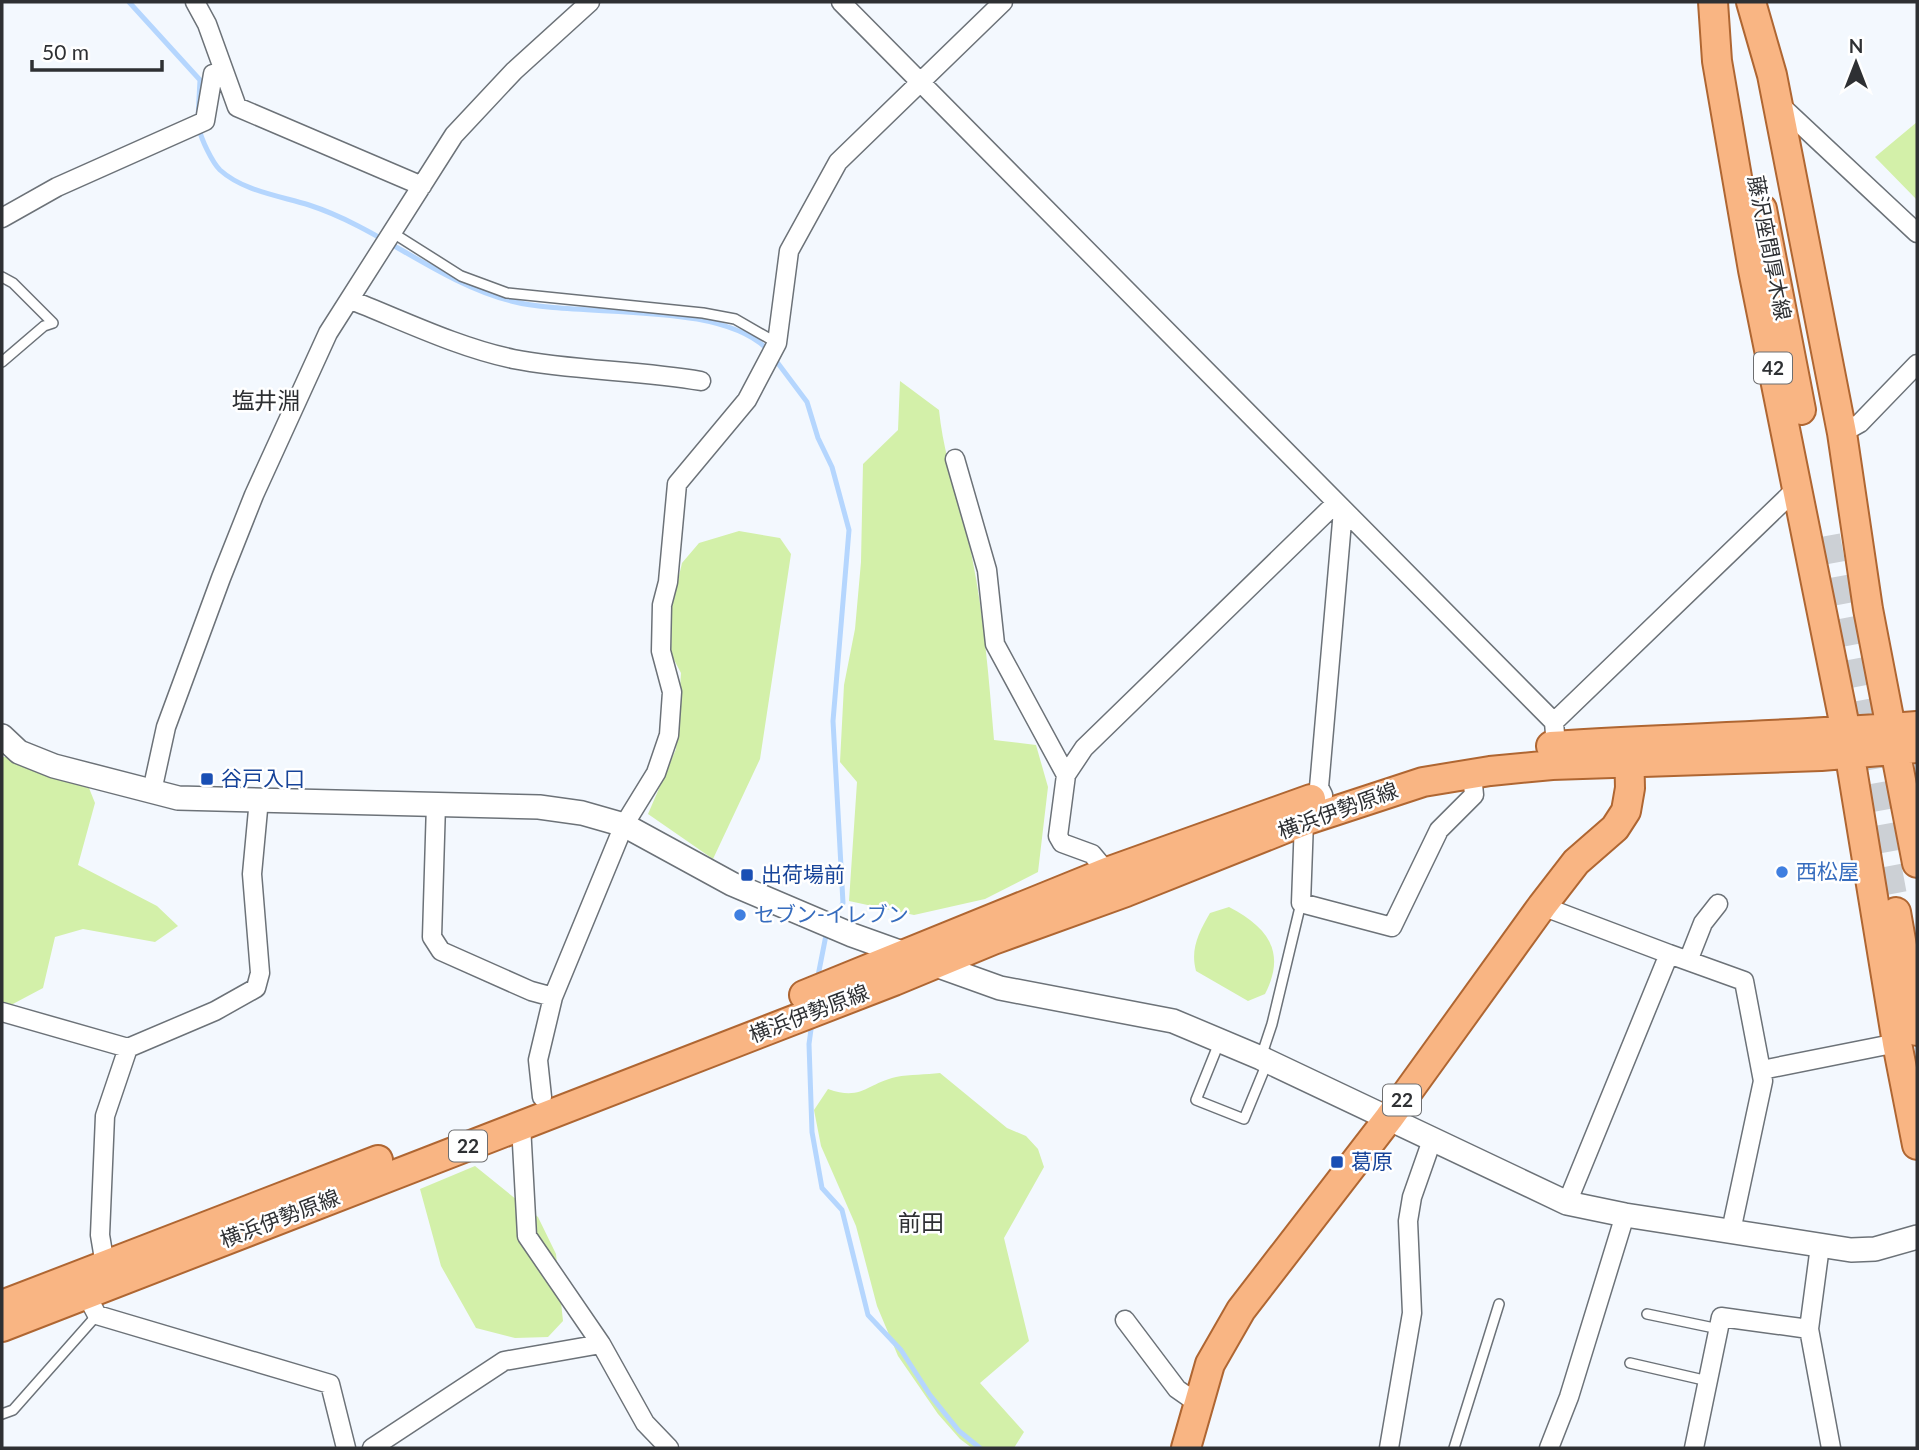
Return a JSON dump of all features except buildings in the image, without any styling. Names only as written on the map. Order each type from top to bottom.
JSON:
[{"type":"main road","name":"42","points":[[1713,2],[1717,61],[1748,244],[1848,743]]},
{"type":"main road","name":"藤沢座間厚木線","points":[[1720,2],[1835,535],[1742,2]]},
{"type":"main road","points":[[1751,2],[1778,103],[1842,433],[1868,609],[1905,738],[1917,863]]},
{"type":"main road","name":"横浜伊勢原線","points":[[2,1305],[542,1097],[1107,872],[1323,795],[1430,761],[1555,734],[1630,752]]},
{"type":"main road","name":"横浜伊勢原線","points":[[2,1327],[91,1305],[521,1125],[1304,821],[1383,793],[1472,773],[1552,765],[1630,752],[1905,738]]},
{"type":"main road","points":[[1848,743],[1907,1037],[1917,1145]]},
{"type":"main road","name":"22","points":[[1186,1448],[1210,1364],[1241,1310],[1389,1118],[1542,906],[1576,862],[1615,828],[1626,811],[1630,752]]},
{"type":"main road","points":[[1907,1037],[1909,916]]},
{"type":"street","points":[[195,2],[237,107],[250,116],[368,161],[422,186]]},
{"type":"street","points":[[152,791],[166,727],[254,495],[328,333],[454,135],[514,71],[590,2]]},
{"type":"street","points":[[841,2],[1339,507],[1555,734],[1797,488]]},
{"type":"street","points":[[542,1097],[538,1060],[553,996],[624,825],[656,773],[669,735],[672,692],[661,651],[662,605],[668,582],[677,484],[747,400],[777,343],[789,251],[826,179],[838,162],[1003,2]]},
{"type":"street","points":[[2,218],[57,187],[205,121],[213,74],[224,71]]},
{"type":"street","points":[[1778,103],[1917,233]]},
{"type":"street","points":[[351,300],[465,346],[512,358],[574,369],[649,372],[701,381]]},
{"type":"street","points":[[1842,433],[1860,424],[1917,365]]},
{"type":"street","points":[[955,458],[987,570],[995,644],[1066,775]]},
{"type":"street","points":[[1107,872],[1092,854],[1062,843],[1058,836],[1066,775],[1084,748],[1339,507]]},
{"type":"street","points":[[1323,795],[1319,787],[1339,507]]},
{"type":"street","points":[[2,736],[19,752],[54,766],[178,798],[539,807],[582,813],[624,825],[732,884],[934,965],[1000,988],[1173,1021],[1264,1059],[1567,1203],[1625,1215],[1852,1250],[1875,1249],[1917,1237]]},
{"type":"street","points":[[1304,821],[1301,903],[1392,927],[1439,830],[1474,795],[1472,773]]},
{"type":"street","points":[[2,1012],[128,1048],[215,1011],[256,988],[260,974],[252,874],[259,799]]},
{"type":"street","points":[[436,804],[432,937],[441,951],[531,991],[553,996]]},
{"type":"street","points":[[1688,961],[1703,923],[1718,904]]},
{"type":"street","points":[[1542,906],[1744,981],[1763,1081],[1731,1231]]},
{"type":"street","points":[[1567,1203],[1669,954]]},
{"type":"street","points":[[1762,1070],[1907,1037]]},
{"type":"street","points":[[104,1265],[100,1235],[105,1116],[128,1048]]},
{"type":"street","points":[[521,1125],[527,1236],[601,1343],[645,1423],[669,1448]]},
{"type":"street","points":[[1389,1448],[1412,1313],[1408,1222],[1412,1197],[1432,1140]]},
{"type":"street","points":[[1549,1448],[1569,1397],[1625,1215]]},
{"type":"street","points":[[1820,1246],[1809,1329],[1830,1448]]},
{"type":"street","points":[[91,1305],[330,1384],[346,1448]]},
{"type":"street","points":[[1694,1448],[1721,1317],[1809,1329]]},
{"type":"street","points":[[1125,1320],[1177,1389],[1197,1403]]},
{"type":"street","points":[[372,1448],[504,1361],[601,1343]]},
{"type":"lane","points":[[393,233],[461,276],[507,293],[703,313],[735,319],[777,343]]},
{"type":"lane","points":[[2,277],[13,284],[53,323],[44,326],[2,362]]},
{"type":"lane","points":[[1220,1041],[1196,1101],[1244,1119],[1264,1059],[1301,903]]},
{"type":"lane","points":[[1454,1448],[1499,1304]]},
{"type":"lane","points":[[2,1414],[13,1410],[91,1305]]},
{"type":"lane","points":[[1647,1314],[1719,1329]]},
{"type":"lane","points":[[1630,1363],[1708,1381]]},
{"type":"green space","points":[[1917,122],[1917,200],[1875,157]]},
{"type":"green space","points":[[900,381],[939,410],[976,580],[986,648],[994,740],[1036,745],[1048,787],[1038,872],[985,899],[914,915],[849,901],[857,782],[840,762],[844,685],[855,629],[861,562],[863,464],[898,430]]},
{"type":"green space","points":[[739,531],[780,538],[791,554],[760,759],[713,859],[648,814],[676,749],[681,673],[671,654],[672,606],[682,563],[699,543]]},
{"type":"green space","points":[[2,757],[38,773],[89,788],[95,803],[78,865],[157,906],[178,926],[155,942],[83,929],[55,937],[43,988],[11,1005],[2,1003]]},
{"type":"green space","points":[[1229,907],[1263,932],[1273,953],[1274,965],[1265,994],[1248,1001],[1196,971],[1194,963],[1197,941],[1210,913]]},
{"type":"green space","points":[[940,1073],[1007,1128],[1026,1136],[1038,1149],[1044,1167],[1004,1238],[1029,1341],[980,1383],[1024,1432],[1014,1448],[972,1448],[960,1439],[938,1414],[898,1356],[877,1306],[856,1226],[821,1146],[814,1110],[828,1089],[857,1092],[896,1077]]},
{"type":"green space","points":[[475,1166],[538,1217],[556,1254],[563,1321],[548,1337],[515,1338],[476,1328],[441,1266],[420,1189]]},
{"type":"waterway","points":[[129,2],[200,80],[198,118]]},
{"type":"waterway","points":[[199,128],[214,162],[229,177],[251,188],[335,215],[484,292],[511,301],[540,306],[646,313],[716,323],[745,334],[768,350]]},
{"type":"waterway","points":[[774,358],[807,402],[818,438],[832,467],[849,530],[833,721],[843,903],[832,921]]},
{"type":"waterway","points":[[817,981],[827,930]]},
{"type":"waterway","points":[[812,1022],[809,1044],[812,1132],[822,1188],[842,1210],[868,1315],[901,1350],[930,1395],[959,1431],[980,1448]]},
{"type":"tunnel","points":[[1826,536],[1896,912]]},
{"type":"place","name":"谷戸入口","points":[[207,779]]},
{"type":"place","name":"西松屋","points":[[1782,872]]},
{"type":"place","name":"出荷場前","points":[[747,875]]},
{"type":"place","name":"セブン-イレブン","points":[[740,915]]},
{"type":"place","name":"葛原","points":[[1337,1162]]},
{"type":"district","name":"塩井淵","points":[[266,401]]},
{"type":"district","name":"前田","points":[[921,1223]]}]
